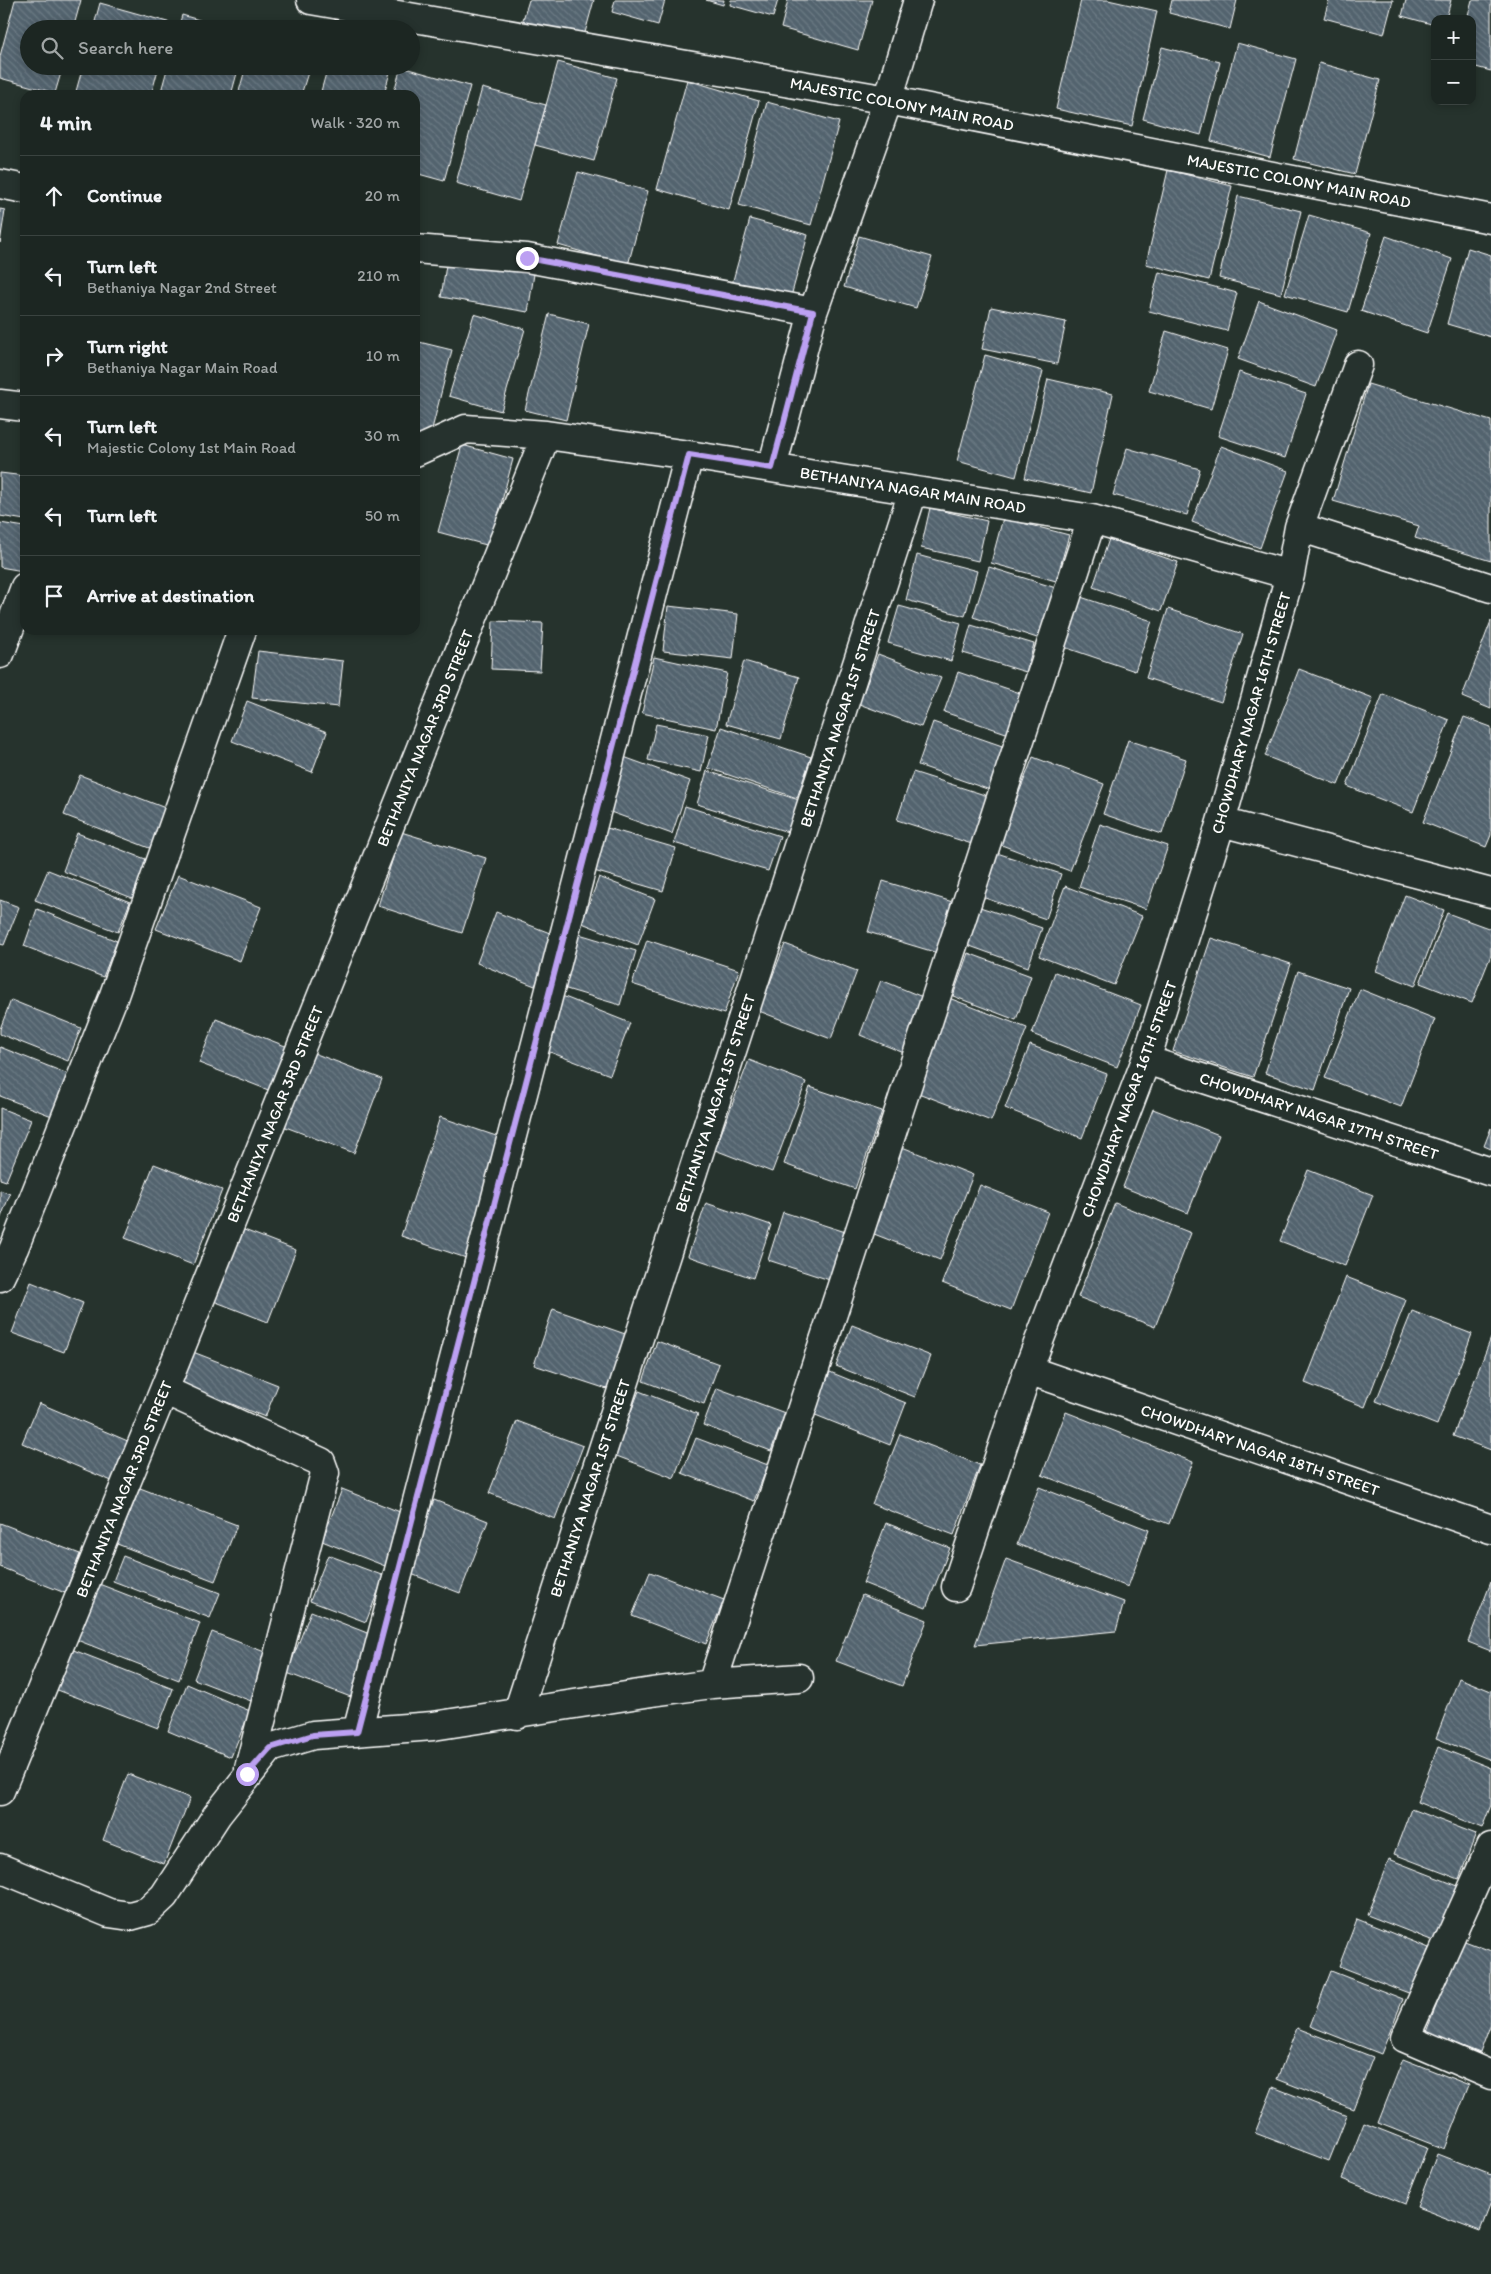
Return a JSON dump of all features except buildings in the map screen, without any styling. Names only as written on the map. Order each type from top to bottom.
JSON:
[{"type":"street","name":"MAJESTIC COLONY MAIN ROAD","points":[[311,0],[888,100],[1491,219]]},
{"type":"street","points":[[772,468],[813,312],[888,100],[918,0]]},
{"type":"street","points":[[0,184],[20,188]]},
{"type":"street","points":[[420,248],[527,258],[813,312]]},
{"type":"street","name":"CHOWDHARY NAGAR 16TH STREET","points":[[956,1587],[1028,1370],[1146,1060],[1221,822],[1290,575],[1299,527],[1358,365]]},
{"type":"street","points":[[0,404],[20,406]]},
{"type":"street","name":"BETHANIYA NAGAR MAIN ROAD","points":[[420,450],[466,430],[546,435],[689,455],[1092,519],[1290,575]]},
{"type":"street","name":"BETHANIYA NAGAR 3RD STREET","points":[[0,1791],[164,1390],[546,435]]},
{"type":"street","points":[[357,1732],[689,455]]},
{"type":"street","name":"BETHANIYA NAGAR 1ST STREET","points":[[517,1714],[913,491]]},
{"type":"street","points":[[712,1684],[1092,519]]},
{"type":"street","points":[[1299,527],[1491,588]]},
{"type":"street","points":[[0,654],[20,600]]},
{"type":"street","points":[[0,1277],[14,1248],[113,998],[240,635]]},
{"type":"street","points":[[1221,822],[1491,893]]},
{"type":"street","name":"CHOWDHARY NAGAR 17TH STREET","points":[[1146,1060],[1491,1172]]},
{"type":"street","name":"CHOWDHARY NAGAR 18TH STREET","points":[[1028,1370],[1491,1529]]},
{"type":"street","points":[[164,1390],[321,1462],[325,1473],[247,1774]]},
{"type":"street","points":[[0,1868],[109,1913],[130,1916],[148,1911],[164,1896],[217,1815],[247,1774],[270,1748],[313,1735],[433,1726],[712,1684],[799,1678]]},
{"type":"street","points":[[1491,1847],[1405,2038],[1491,2075]]},
{"type":"route","points":[[247,1774],[270,1748],[313,1735],[357,1732],[689,455],[772,468],[813,312],[527,258]]}]
